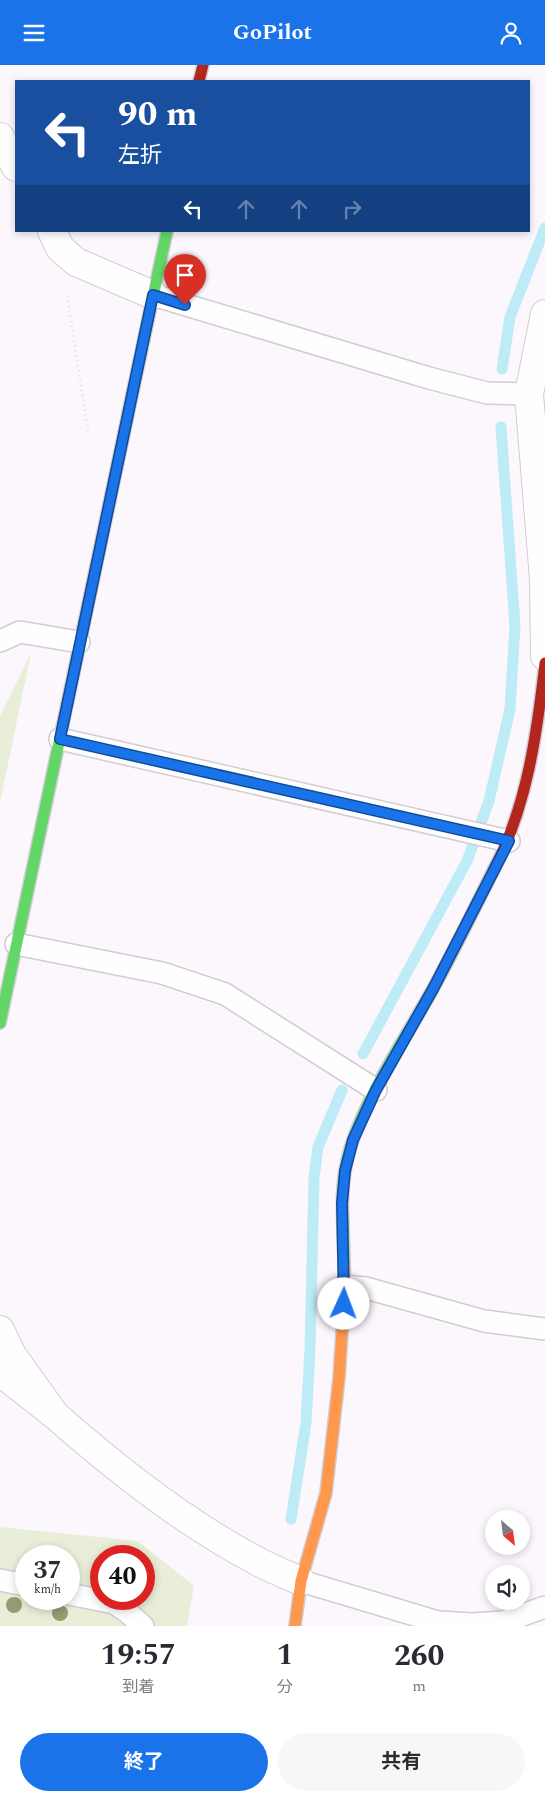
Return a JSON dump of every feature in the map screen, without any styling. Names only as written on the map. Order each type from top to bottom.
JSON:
[{"type":"street","points":[[199,80],[203,65]]},
{"type":"street","points":[[0,137],[15,165]]},
{"type":"street","points":[[0,1023],[167,232]]},
{"type":"street","points":[[56,239],[76,262],[153,295]]},
{"type":"street","points":[[545,314],[529,394],[540,476],[545,655]]},
{"type":"street","points":[[296,1626],[301,1581],[326,1493],[339,1378],[345,1286],[342,1203],[345,1171],[353,1140],[376,1090],[433,989],[509,841],[518,811],[539,717],[545,663]]},
{"type":"street","points":[[0,1330],[12,1355],[55,1415]]},
{"type":"street","points":[[0,1372],[55,1415],[94,1450],[211,1534],[259,1563],[301,1581]]},
{"type":"lane","points":[[153,295],[429,378],[487,393],[529,394]]},
{"type":"lane","points":[[0,641],[20,632],[79,643]]},
{"type":"lane","points":[[60,739],[509,841]]},
{"type":"lane","points":[[16,944],[162,973],[225,994],[376,1090]]},
{"type":"lane","points":[[345,1286],[366,1288],[484,1321],[545,1329]]},
{"type":"lane","points":[[0,1580],[15,1583]]},
{"type":"lane","points":[[301,1581],[438,1622],[472,1624],[503,1622],[545,1607]]},
{"type":"lane","points":[[80,1596],[114,1603],[143,1626]]},
{"type":"path","points":[[56,239],[88,431]]},
{"type":"green space","points":[[31,653],[0,803],[0,716]]},
{"type":"green space","points":[[0,1527],[138,1541],[143,1545],[90,1545],[90,1610],[155,1610],[155,1555],[194,1586],[187,1626],[0,1626]]},
{"type":"waterway","points":[[502,369],[510,317],[545,228]]},
{"type":"waterway","points":[[363,1054],[467,861],[489,801],[510,709],[515,626],[501,427]]},
{"type":"waterway","points":[[291,1519],[306,1423],[310,1349],[314,1178],[318,1147],[342,1090]]},
{"type":"traffic: fast","points":[[132,395],[167,232]]},
{"type":"traffic: fast","points":[[0,1023],[65,714]]},
{"type":"traffic: fast","points":[[344,1262],[342,1205],[345,1171],[358,1127],[393,1057],[447,963],[494,869]]},
{"type":"traffic: slow","points":[[65,714],[132,395]]},
{"type":"traffic: slow","points":[[295,1626],[301,1581],[326,1493],[339,1378],[345,1286],[344,1262]]},
{"type":"traffic: jam","points":[[199,80],[203,65]]},
{"type":"traffic: jam","points":[[494,869],[515,821],[523,795],[534,743],[545,663]]},
{"type":"route","points":[[185,305],[153,295],[60,739],[509,841],[433,989],[376,1090],[353,1140],[345,1171],[342,1203],[344,1304]]}]
